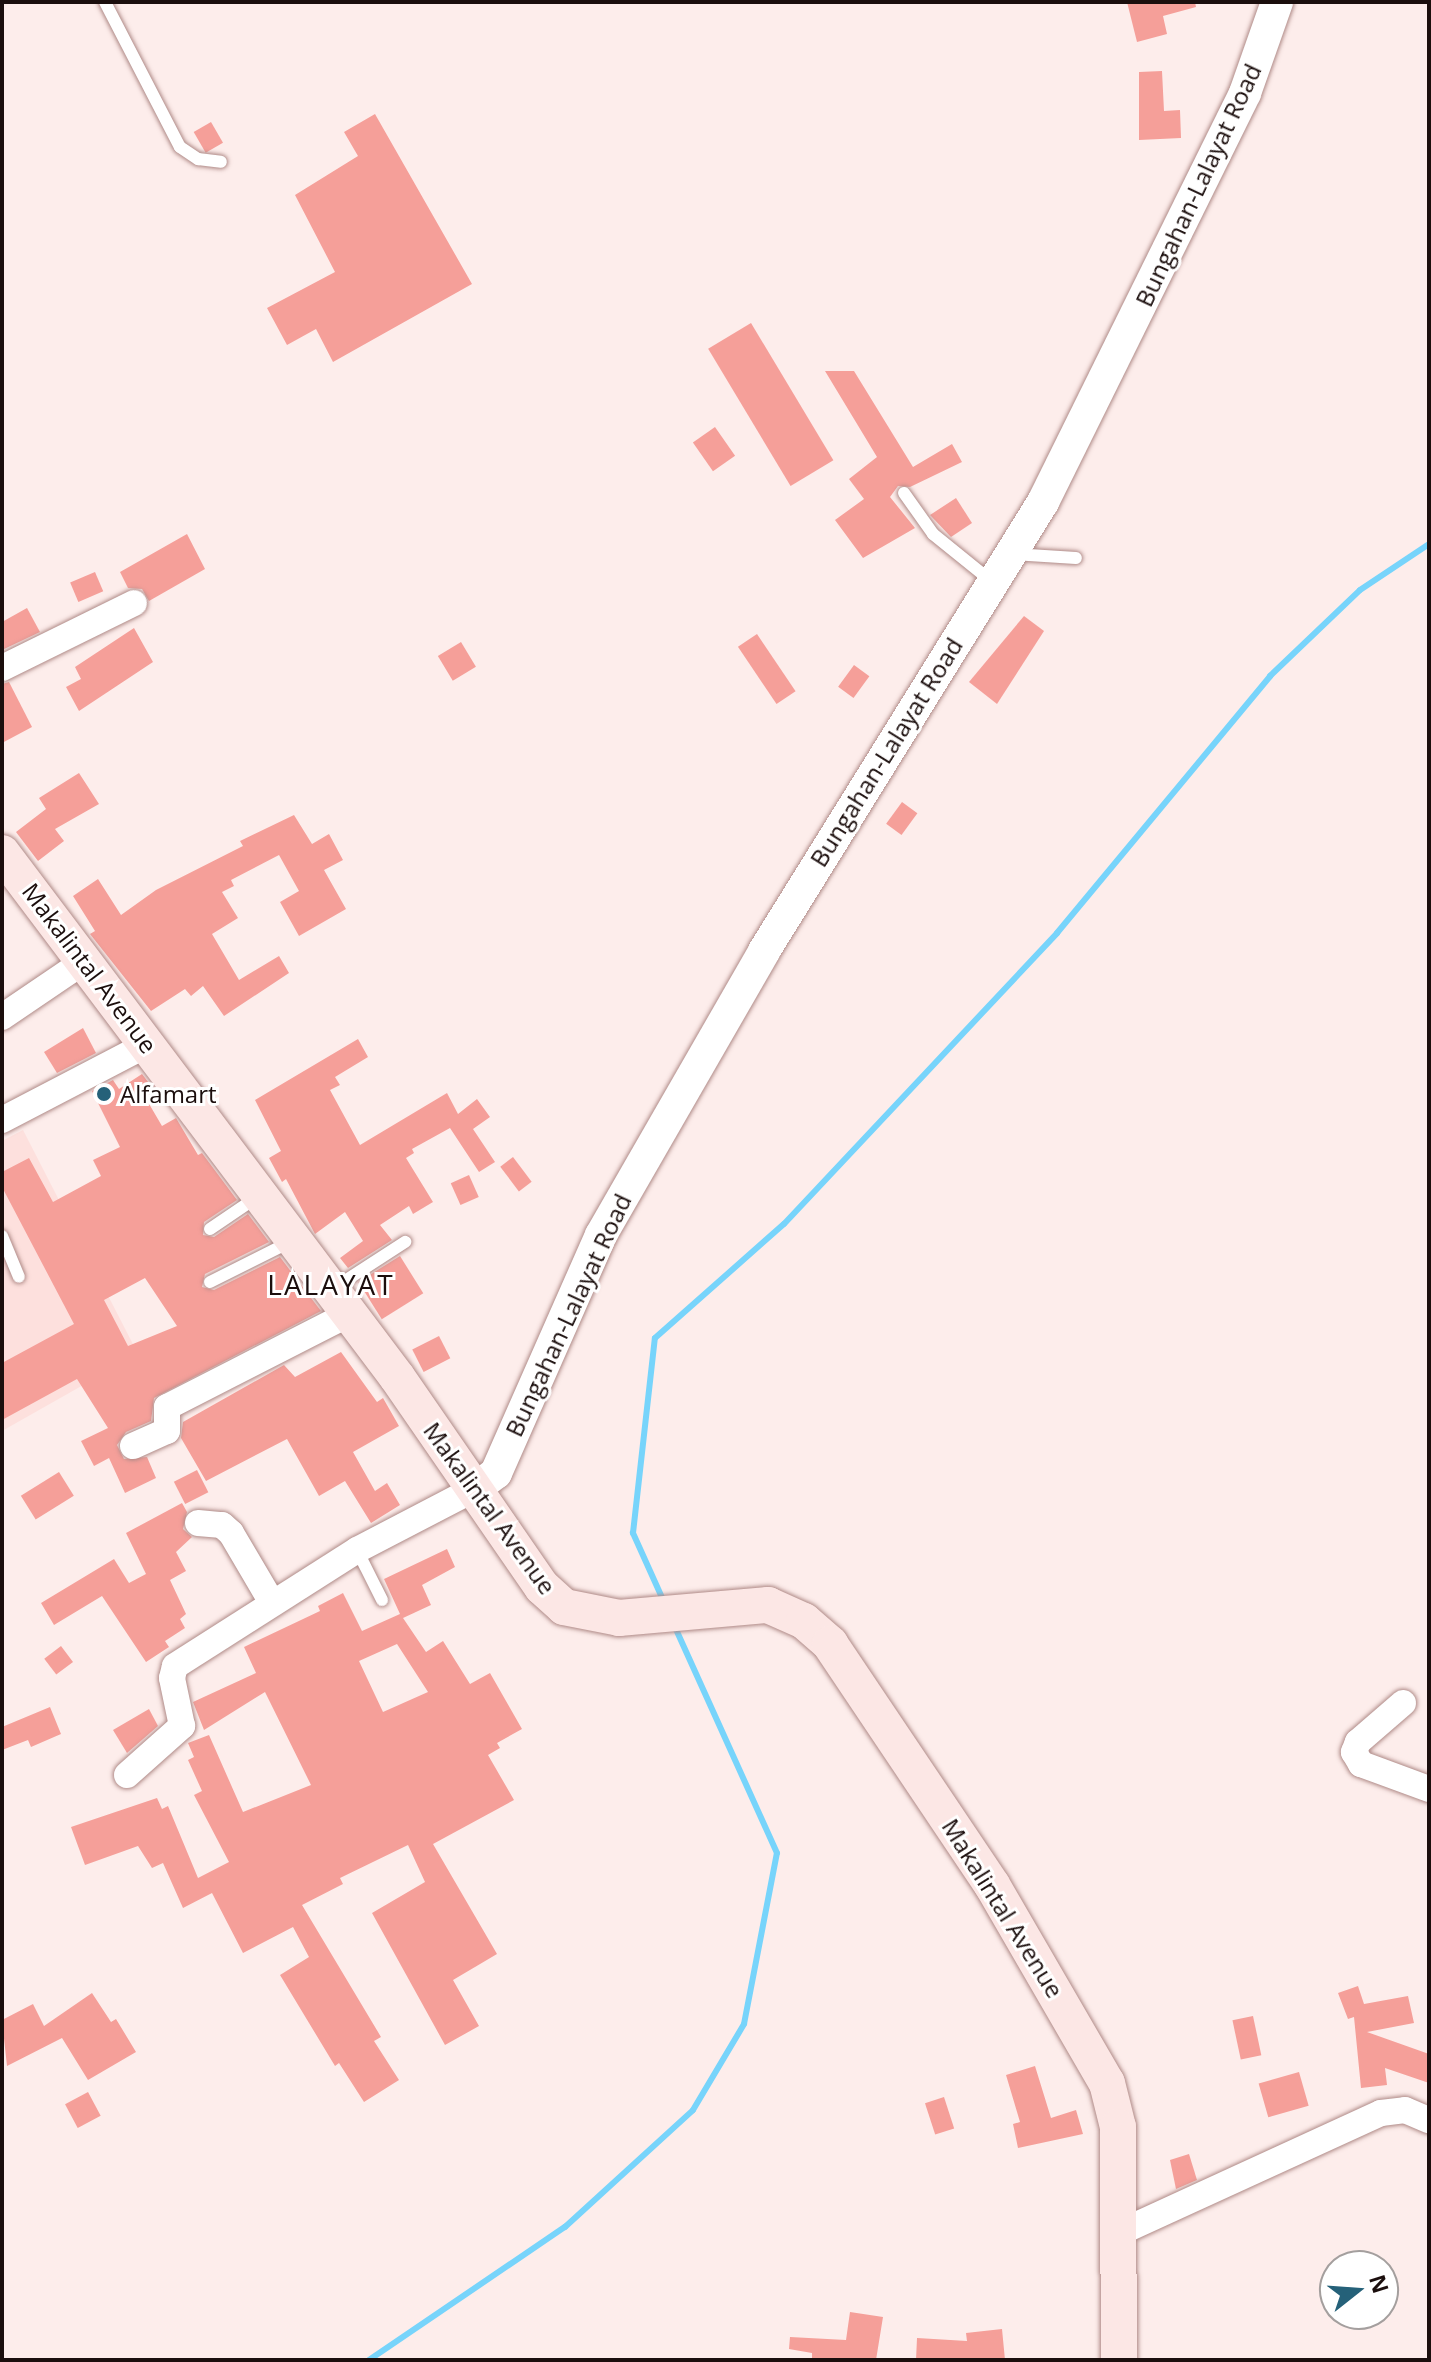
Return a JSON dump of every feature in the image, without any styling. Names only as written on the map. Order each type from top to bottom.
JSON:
[{"type":"main road","name":"Makalintal Avenue","points":[[2,853],[340,1302],[476,1488],[542,1587],[564,1607],[619,1618],[768,1605],[804,1621],[830,1644],[992,1885],[1107,2083],[1118,2127],[1121,2232],[1119,2360]]},
{"type":"street","name":"Bungahan-Lalayat Road","points":[[476,1488],[496,1473],[609,1221],[764,951],[1043,502],[1245,93],[1277,2]]},
{"type":"street","points":[[2,668],[134,603]]},
{"type":"street","points":[[2,1017],[83,962]]},
{"type":"street","points":[[2,1120],[148,1044]]},
{"type":"street","points":[[133,1446],[167,1431],[167,1407],[340,1302]]},
{"type":"street","points":[[127,1775],[182,1726],[172,1678],[175,1666],[271,1601],[357,1550],[476,1488]]},
{"type":"street","points":[[198,1523],[222,1525],[231,1533],[271,1601]]},
{"type":"street","points":[[1403,1703],[1358,1742],[1354,1752],[1361,1764],[1429,1789]]},
{"type":"street","points":[[1121,2232],[1381,2113],[1405,2110],[1428,2116]]},
{"type":"lane","points":[[105,2],[180,147],[198,159],[221,162]]},
{"type":"lane","points":[[904,493],[933,534],[992,582]]},
{"type":"lane","points":[[1010,554],[1076,558]]},
{"type":"lane","points":[[210,1229],[260,1195]]},
{"type":"lane","points":[[2,1236],[19,1277]]},
{"type":"lane","points":[[210,1282],[293,1240]]},
{"type":"lane","points":[[340,1302],[405,1242]]},
{"type":"lane","points":[[357,1550],[382,1600]]},
{"type":"shaded area","points":[[23,1130],[138,1354],[2,1431],[2,1141]]},
{"type":"building","points":[[1127,2],[1195,2],[1196,7],[1163,16],[1167,34],[1137,42]]},
{"type":"building","points":[[1162,71],[1164,111],[1180,110],[1181,138],[1139,140],[1139,72]]},
{"type":"building","points":[[375,114],[472,284],[333,362],[316,329],[287,345],[267,308],[335,272],[295,195],[358,156],[344,132]]},
{"type":"building","points":[[211,122],[223,143],[206,153],[194,132]]},
{"type":"building","points":[[751,323],[833,460],[791,486],[708,349]]},
{"type":"building","points":[[825,371],[854,371],[913,467],[952,444],[962,462],[910,487],[898,486],[890,497],[915,528],[863,558],[835,520],[864,499],[849,479],[877,457]]},
{"type":"building","points":[[715,427],[735,456],[713,471],[693,442]]},
{"type":"building","points":[[956,498],[972,523],[951,537],[930,515]]},
{"type":"building","points":[[187,534],[205,569],[149,601],[142,589],[128,588],[120,572]]},
{"type":"building","points":[[95,572],[103,591],[78,602],[70,583]]},
{"type":"building","points":[[27,608],[40,632],[2,650],[2,622]]},
{"type":"building","points":[[1024,616],[1044,631],[997,704],[969,682]]},
{"type":"building","points":[[134,628],[153,662],[79,711],[66,687],[81,679],[75,667]]},
{"type":"building","points":[[757,634],[796,691],[777,704],[738,647]]},
{"type":"building","points":[[461,642],[476,667],[453,681],[438,656]]},
{"type":"building","points":[[854,665],[869,676],[854,698],[838,687]]},
{"type":"building","points":[[9,682],[32,727],[2,743],[2,684]]},
{"type":"building","points":[[79,773],[99,804],[55,829],[64,841],[38,861],[16,832],[46,809],[39,798]]},
{"type":"building","points":[[902,802],[917,813],[902,835],[886,824]]},
{"type":"building","points":[[294,815],[312,844],[329,834],[343,860],[324,870],[346,909],[299,936],[280,902],[299,891],[279,855],[231,880],[234,886],[222,892],[238,918],[212,934],[239,980],[279,956],[289,973],[224,1016],[203,986],[191,996],[185,989],[151,1011],[90,934],[95,931],[73,896],[98,879],[121,915],[156,890],[243,846],[240,841]]},
{"type":"building","points":[[83,1028],[96,1053],[57,1073],[44,1052]]},
{"type":"building","points":[[358,1039],[368,1057],[335,1077],[340,1085],[330,1090],[360,1145],[447,1093],[458,1114],[477,1099],[490,1117],[473,1129],[495,1162],[479,1172],[450,1128],[412,1149],[414,1153],[406,1158],[433,1202],[413,1214],[409,1206],[380,1225],[392,1240],[348,1268],[340,1258],[363,1241],[345,1212],[315,1234],[286,1179],[282,1182],[269,1158],[281,1151],[255,1100]]},
{"type":"building","points":[[142,1074],[155,1091],[145,1097],[162,1126],[176,1118],[198,1155],[202,1153],[237,1200],[204,1222],[203,1235],[214,1237],[248,1214],[269,1242],[205,1274],[202,1287],[214,1290],[280,1257],[321,1311],[154,1398],[151,1421],[126,1432],[117,1445],[124,1459],[147,1457],[156,1478],[125,1493],[109,1458],[94,1466],[81,1441],[108,1428],[77,1379],[2,1420],[2,1363],[74,1324],[2,1187],[2,1172],[29,1158],[53,1202],[101,1176],[93,1160],[120,1147],[92,1091],[113,1080],[119,1089]],"holes":[[[145,1278],[177,1326],[128,1346],[104,1300]]]},
{"type":"building","points":[[513,1157],[532,1182],[519,1191],[500,1167]]},
{"type":"building","points":[[469,1175],[479,1197],[460,1205],[451,1183]]},
{"type":"building","points":[[400,1256],[423,1293],[382,1319],[358,1282]]},
{"type":"building","points":[[439,1336],[450,1358],[424,1372],[412,1350]]},
{"type":"building","points":[[341,1352],[377,1402],[383,1398],[399,1426],[353,1452],[375,1491],[387,1483],[400,1505],[371,1523],[345,1481],[319,1496],[287,1439],[206,1481],[181,1438],[183,1422],[284,1365],[295,1377]]},
{"type":"building","points":[[197,1470],[208,1492],[185,1504],[174,1482]]},
{"type":"building","points":[[59,1472],[74,1496],[36,1520],[21,1496]]},
{"type":"building","points":[[182,1503],[187,1512],[183,1529],[192,1537],[176,1552],[186,1571],[170,1580],[186,1614],[180,1619],[185,1628],[165,1641],[169,1647],[146,1662],[102,1596],[54,1625],[41,1603],[114,1559],[129,1583],[146,1574],[126,1533]]},
{"type":"building","points":[[447,1549],[455,1567],[422,1585],[431,1605],[403,1618],[426,1652],[443,1641],[470,1684],[490,1673],[522,1729],[497,1743],[500,1748],[488,1755],[514,1800],[433,1844],[497,1954],[453,1980],[479,2026],[445,2045],[372,1913],[425,1882],[408,1845],[340,1878],[343,1884],[302,1905],[381,2037],[374,2041],[399,2080],[364,2102],[339,2063],[335,2066],[280,1975],[309,1957],[293,1927],[243,1953],[212,1893],[183,1908],[163,1863],[152,1868],[138,1846],[85,1865],[71,1827],[157,1798],[162,1809],[168,1806],[198,1878],[229,1862],[194,1795],[202,1791],[188,1760],[194,1757],[188,1743],[209,1735],[243,1812],[311,1785],[265,1692],[204,1730],[193,1702],[256,1673],[244,1647],[320,1611],[318,1606],[343,1593],[362,1631],[400,1614],[384,1579]],"holes":[[[397,1644],[428,1692],[383,1712],[359,1661]]]},
{"type":"building","points":[[61,1646],[73,1662],[56,1675],[44,1659]]},
{"type":"building","points":[[50,1707],[61,1734],[31,1747],[28,1740],[2,1750],[2,1727]]},
{"type":"building","points":[[149,1709],[158,1726],[127,1753],[113,1730]]},
{"type":"building","points":[[1358,1986],[1364,2004],[1408,1996],[1414,2023],[1367,2032],[1429,2054],[1429,2083],[1385,2068],[1387,2085],[1361,2088],[1354,2017],[1348,2019],[1338,1993]]},
{"type":"building","points":[[92,1993],[111,2022],[116,2019],[136,2052],[88,2080],[62,2038],[7,2066],[2,2020],[33,2004],[44,2026]]},
{"type":"building","points":[[1253,2016],[1261,2055],[1241,2059],[1232,2020]]},
{"type":"building","points":[[1035,2066],[1051,2118],[1076,2110],[1083,2134],[1018,2148],[1013,2124],[1020,2122],[1006,2075]]},
{"type":"building","points":[[1299,2072],[1309,2106],[1268,2117],[1259,2084]]},
{"type":"building","points":[[88,2092],[101,2116],[78,2128],[65,2104]]},
{"type":"building","points":[[944,2097],[954,2128],[935,2135],[925,2103]]},
{"type":"building","points":[[1189,2154],[1197,2180],[1176,2189],[1170,2160]]},
{"type":"building","points":[[850,2312],[883,2317],[876,2360],[812,2359],[812,2353],[789,2349],[790,2337],[846,2340]]},
{"type":"building","points":[[1002,2329],[1005,2360],[916,2360],[917,2338],[967,2341],[966,2333]]},
{"type":"waterway","points":[[664,1602],[633,1533],[655,1338],[784,1224],[1057,933],[1270,676],[1360,590],[1429,544]]},
{"type":"waterway","points":[[369,2360],[565,2227],[693,2110],[744,2024],[777,1853],[675,1627]]},
{"type":"place","name":"Alfamart","points":[[104,1094]]},
{"type":"district","name":"LALAYAT","points":[[331,1284]]}]
